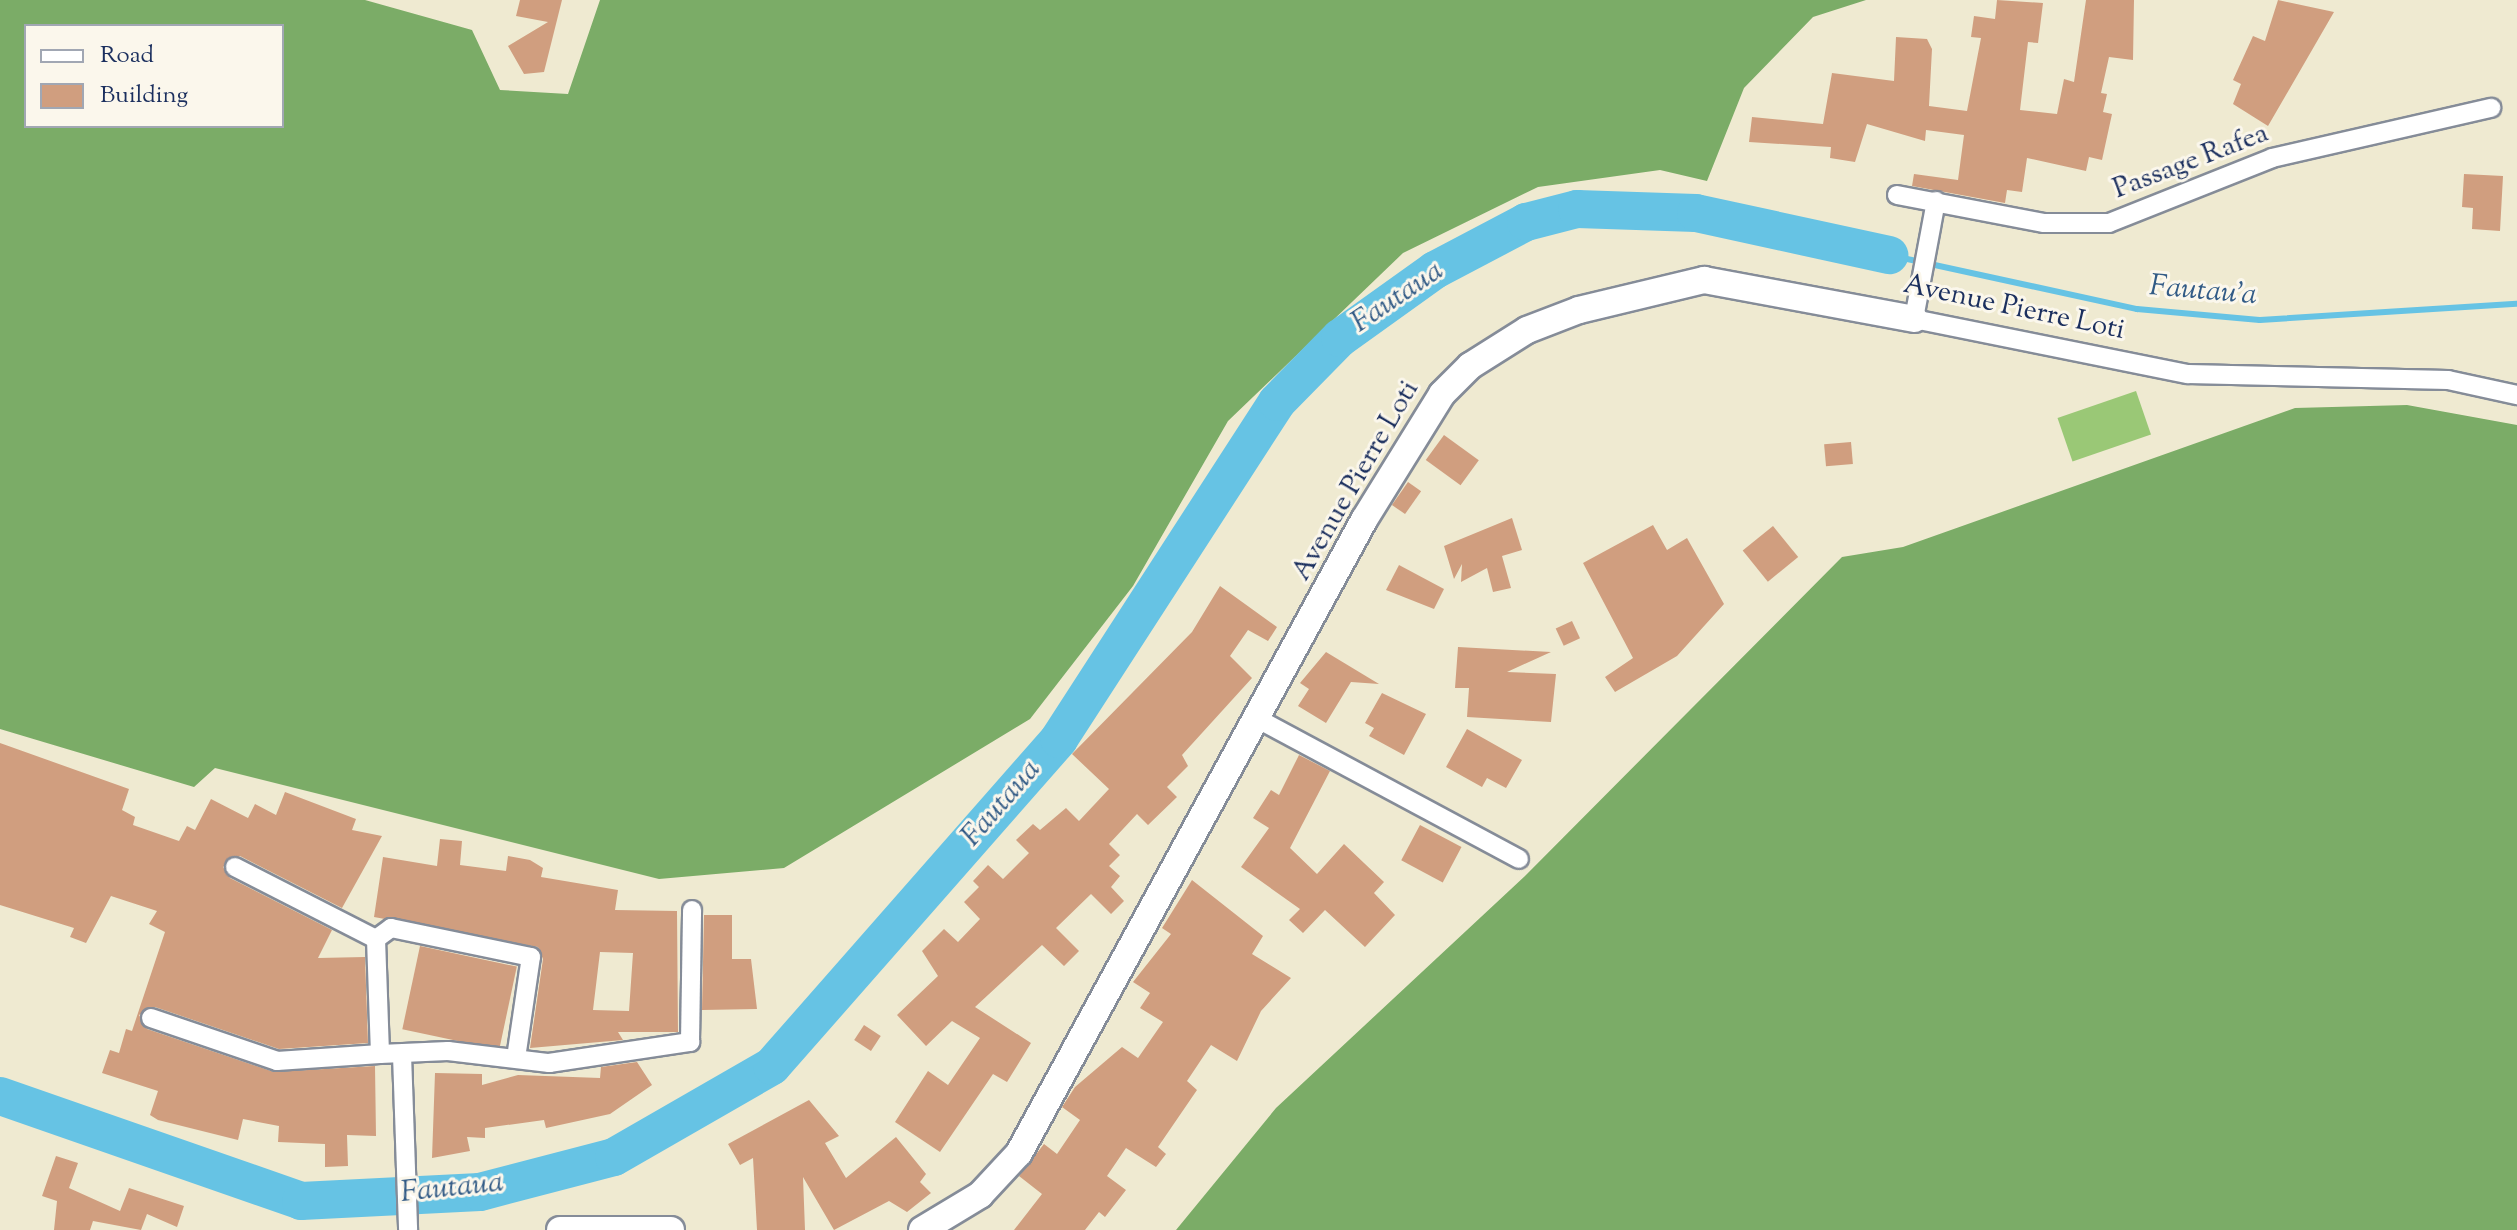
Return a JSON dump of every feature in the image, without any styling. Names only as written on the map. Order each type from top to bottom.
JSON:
[{"type":"main road","name":"Avenue Pierre Loti","points":[[922,1230],[980,1195],[1019,1153],[1258,719],[1442,394],[1496,347],[1593,305],[1704,280],[1914,319]]},
{"type":"main road","points":[[560,1230],[671,1230]]},
{"type":"street","name":"Passage Rafea","points":[[1897,195],[2044,223],[2109,223],[2272,158],[2491,108]]},
{"type":"street","points":[[1914,319],[1936,201]]},
{"type":"street","name":"Avenue Pierre Loti","points":[[1914,319],[2188,374],[2448,380],[2517,395]]},
{"type":"street","points":[[1258,719],[1519,859]]},
{"type":"street","points":[[235,867],[376,939]]},
{"type":"street","points":[[151,1018],[277,1061],[380,1054],[516,1058],[549,1063],[690,1042],[692,910]]},
{"type":"street","points":[[376,939],[391,928],[531,957],[516,1058]]},
{"type":"street","points":[[376,939],[380,1054]]},
{"type":"street","points":[[402,1055],[405,1134],[403,1204],[408,1230]]},
{"type":"green space","points":[[0,0],[365,0],[472,30],[500,90],[568,94],[600,0],[1866,0],[1813,17],[1744,88],[1707,181],[1660,170],[1538,187],[1403,253],[1228,421],[1133,586],[1030,719],[784,868],[659,879],[215,768],[194,787],[0,729]]},
{"type":"green space","points":[[2136,391],[2151,434],[2072,462],[2058,418]]},
{"type":"green space","points":[[2407,405],[2517,425],[2517,1230],[1176,1230],[1276,1108],[1525,876],[1842,557],[1903,547],[2295,408]]},
{"type":"building","points":[[520,0],[562,0],[544,72],[524,74],[508,46],[548,22],[516,16]]},
{"type":"building","points":[[1997,0],[2043,3],[2038,43],[2028,42],[2020,110],[2057,114],[2064,79],[2074,82],[2086,0],[2134,0],[2133,60],[2109,57],[2101,93],[2107,94],[2103,112],[2112,114],[2102,160],[2089,157],[2086,171],[2027,158],[2022,192],[2007,190],[2005,203],[1912,186],[1914,174],[1958,180],[1964,135],[1926,130],[1925,141],[1867,124],[1855,162],[1830,158],[1831,147],[1749,142],[1752,117],[1823,124],[1832,73],[1894,81],[1896,37],[1927,39],[1932,49],[1929,106],[1967,111],[1981,38],[1971,37],[1974,16],[1995,19]]},
{"type":"building","points":[[2278,0],[2334,12],[2268,126],[2233,104],[2241,84],[2233,80],[2253,36],[2265,41]]},
{"type":"building","points":[[2464,174],[2503,176],[2500,231],[2472,229],[2473,208],[2462,207]]},
{"type":"building","points":[[1444,435],[1479,460],[1461,485],[1426,460]]},
{"type":"building","points":[[1851,442],[1853,464],[1826,466],[1824,444]]},
{"type":"building","points":[[1408,482],[1421,491],[1405,514],[1392,505]]},
{"type":"building","points":[[1512,518],[1522,550],[1502,556],[1511,588],[1493,592],[1487,568],[1461,582],[1462,564],[1454,579],[1444,546]]},
{"type":"building","points":[[1653,525],[1667,550],[1687,538],[1724,604],[1677,656],[1615,692],[1605,677],[1633,658],[1583,563]]},
{"type":"building","points":[[1773,526],[1798,557],[1768,582],[1743,551]]},
{"type":"building","points":[[1399,565],[1444,589],[1434,609],[1386,590]]},
{"type":"building","points":[[1220,586],[1277,627],[1268,641],[1248,630],[1230,656],[1252,678],[1182,755],[1188,766],[1167,787],[1177,797],[1148,825],[1137,814],[1109,844],[1120,855],[1109,866],[1120,876],[1111,887],[1124,901],[1111,914],[1091,894],[1056,928],[1079,951],[1064,966],[1042,945],[975,1007],[1031,1043],[1007,1082],[993,1074],[940,1152],[895,1122],[928,1071],[948,1085],[980,1038],[952,1021],[926,1046],[897,1015],[938,976],[922,951],[944,929],[958,942],[980,919],[964,902],[979,887],[973,881],[988,865],[1003,879],[1029,853],[1016,840],[1033,824],[1040,830],[1066,808],[1079,821],[1109,789],[1072,754],[1192,632]]},
{"type":"building","points":[[1572,621],[1580,638],[1564,646],[1556,629]]},
{"type":"building","points":[[1458,647],[1551,652],[1507,672],[1556,674],[1551,722],[1467,717],[1469,688],[1455,688]]},
{"type":"building","points":[[1326,652],[1379,684],[1351,682],[1326,723],[1298,706],[1309,689],[1300,683]]},
{"type":"building","points":[[1382,693],[1426,714],[1404,755],[1369,736],[1374,728],[1365,723]]},
{"type":"building","points":[[1467,729],[1522,760],[1506,788],[1487,778],[1482,787],[1446,767]]},
{"type":"building","points":[[0,743],[129,789],[122,810],[135,817],[133,825],[179,841],[187,826],[195,830],[211,799],[248,818],[255,804],[276,815],[285,792],[356,819],[352,830],[382,836],[342,908],[240,856],[223,867],[230,878],[332,930],[318,958],[365,957],[368,1043],[279,1049],[155,1007],[139,1015],[147,1029],[274,1072],[375,1066],[376,1136],[347,1135],[348,1166],[325,1167],[325,1144],[278,1142],[279,1126],[243,1119],[238,1140],[158,1120],[150,1115],[158,1091],[102,1073],[110,1050],[119,1053],[126,1029],[132,1031],[165,932],[149,924],[157,911],[111,896],[86,943],[70,937],[74,928],[0,905]]},
{"type":"building","points":[[1299,755],[1330,771],[1290,848],[1317,874],[1344,844],[1384,882],[1374,893],[1395,915],[1365,947],[1325,910],[1303,933],[1289,920],[1300,909],[1241,867],[1269,828],[1253,818],[1271,790],[1279,795]]},
{"type":"building","points":[[1420,825],[1461,847],[1443,882],[1401,860]]},
{"type":"building","points":[[440,839],[462,841],[460,865],[506,871],[508,856],[530,860],[543,868],[541,877],[618,890],[615,910],[677,911],[678,1032],[618,1032],[623,1040],[530,1048],[543,959],[538,947],[374,917],[383,857],[437,866]],"holes":[[[600,952],[633,953],[629,1011],[593,1010]]]},
{"type":"building","points":[[1192,880],[1263,936],[1252,954],[1291,978],[1261,1011],[1237,1061],[1211,1045],[1187,1081],[1197,1090],[1158,1147],[1166,1154],[1156,1167],[1126,1148],[1107,1176],[1126,1190],[1105,1217],[1099,1212],[1085,1230],[1014,1230],[1042,1194],[1019,1176],[1044,1144],[1057,1154],[1080,1120],[1062,1107],[1075,1087],[1122,1047],[1138,1058],[1163,1022],[1140,1008],[1150,993],[1133,982],[1171,934],[1162,928]]},
{"type":"building","points":[[704,915],[732,915],[732,959],[751,959],[757,1009],[702,1010]]},
{"type":"building","points":[[420,946],[517,967],[499,1050],[402,1029]]},
{"type":"building","points":[[864,1025],[881,1036],[871,1051],[854,1040]]},
{"type":"building","points":[[637,1062],[652,1085],[610,1114],[546,1128],[544,1120],[485,1128],[485,1138],[467,1137],[470,1151],[432,1158],[435,1073],[482,1074],[482,1085],[518,1075],[600,1078],[601,1067]]},
{"type":"building","points":[[809,1100],[839,1136],[825,1143],[846,1178],[896,1137],[926,1174],[920,1182],[931,1193],[907,1212],[889,1201],[834,1230],[803,1177],[805,1230],[757,1230],[753,1158],[740,1165],[728,1144]]},
{"type":"building","points":[[56,1156],[78,1163],[69,1188],[120,1211],[129,1188],[184,1206],[177,1227],[147,1214],[141,1230],[93,1221],[90,1230],[54,1230],[57,1201],[42,1196]]},
{"type":"waterway","name":"Fautaua","points":[[0,1096],[301,1201],[480,1192],[614,1157],[772,1066],[1059,739],[1277,402],[1340,338],[1435,270],[1526,222],[1577,209],[1696,213],[1889,255]]},
{"type":"waterway","name":"Fautau’a","points":[[1889,255],[2137,309],[2260,320],[2517,304]]}]
